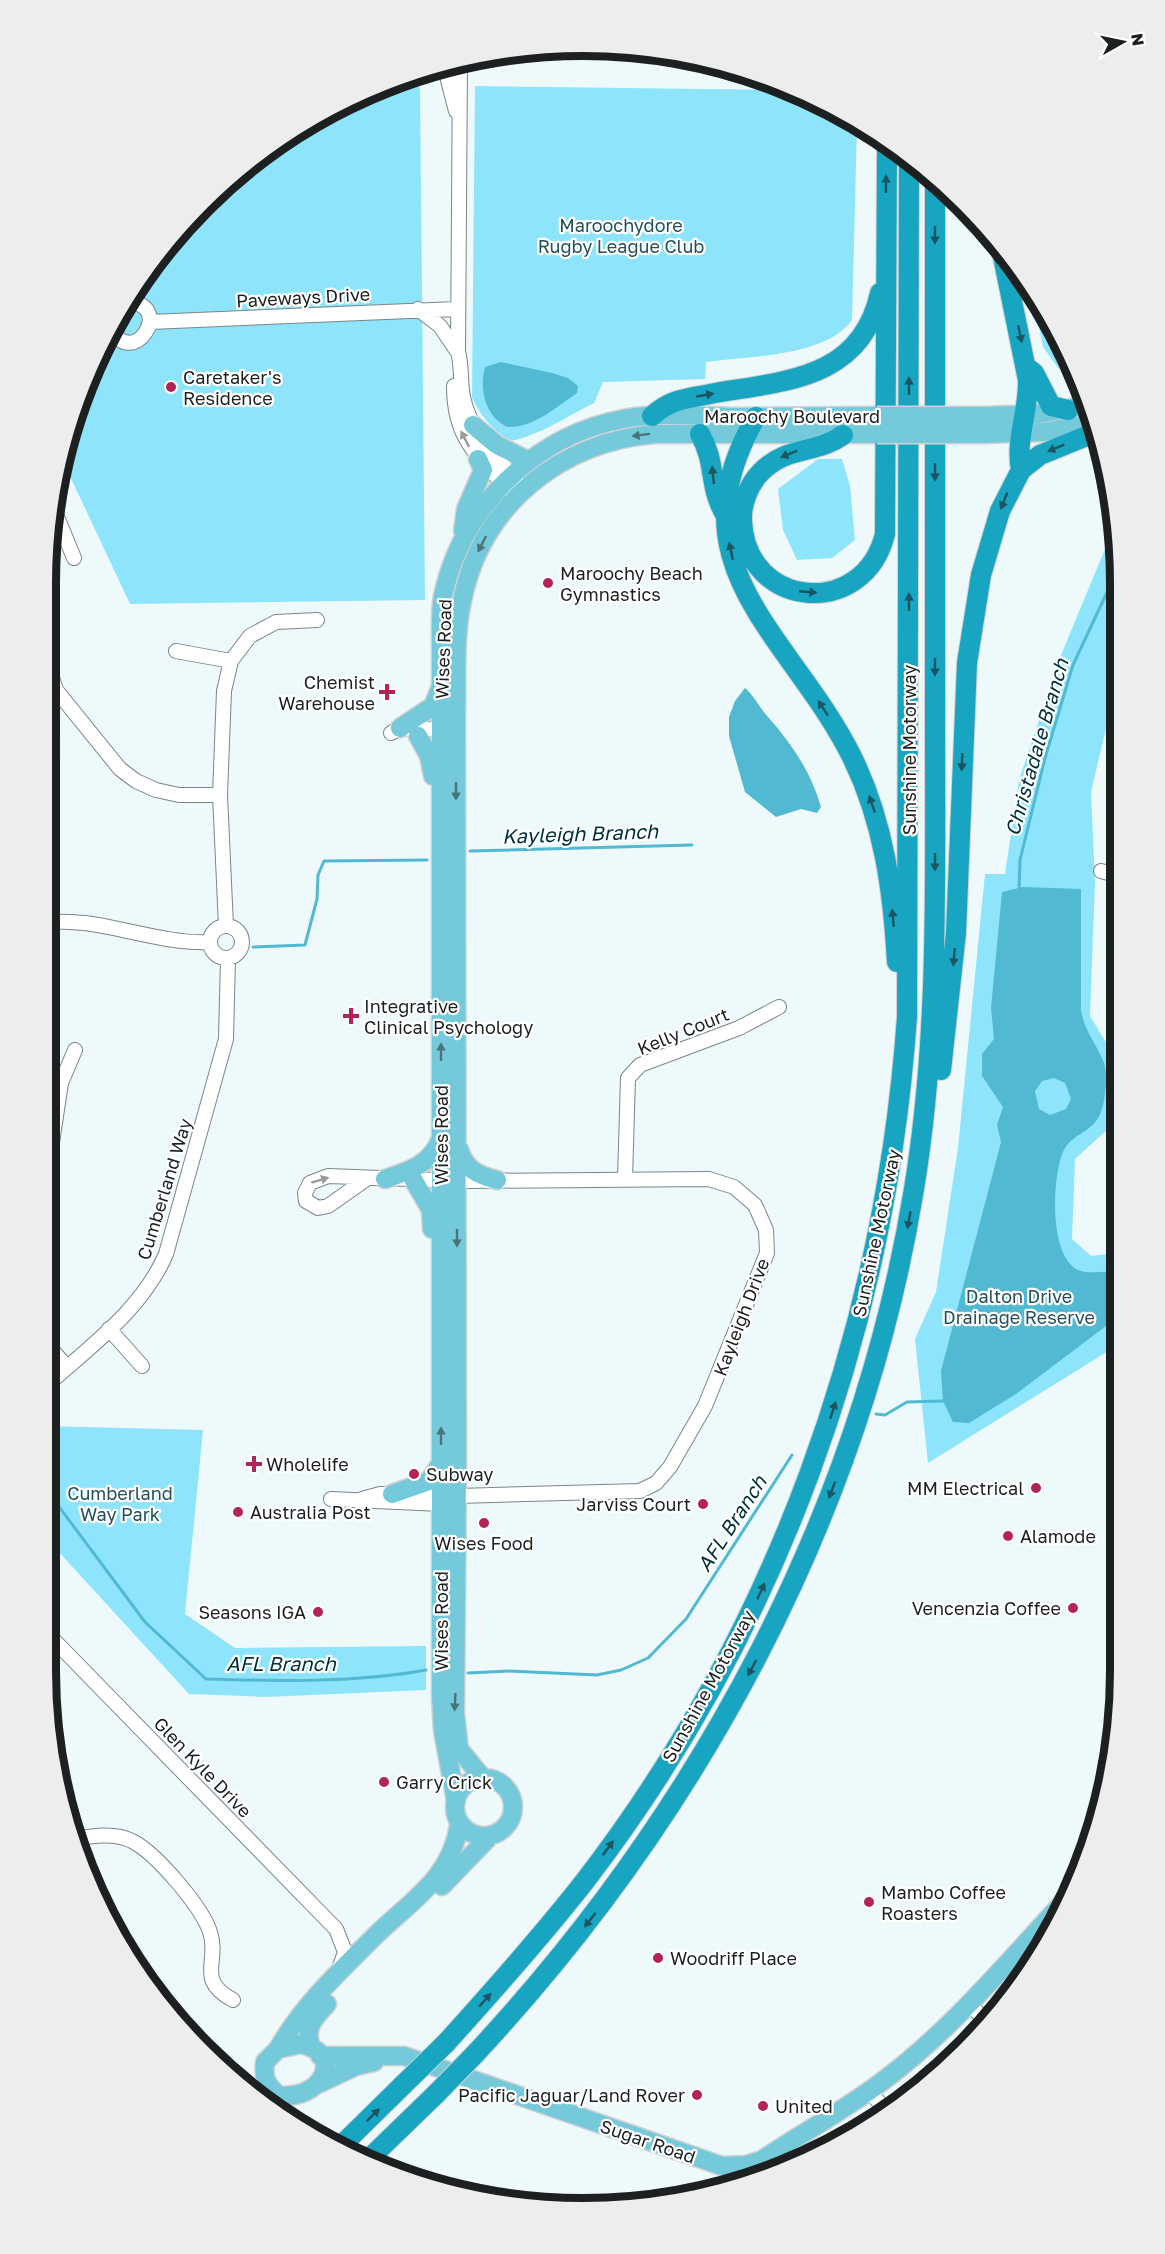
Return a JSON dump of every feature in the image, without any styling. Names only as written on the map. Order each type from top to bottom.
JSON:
[{"type":"highway","points":[[843,435],[828,445],[797,451],[776,460],[759,474],[746,498],[742,528],[750,556],[768,578],[794,591],[822,593],[848,585],[869,567],[883,543],[886,516],[887,153]]},
{"type":"highway","name":"Sunshine Motorway","points":[[345,2142],[446,2043],[553,1922],[640,1803],[718,1677],[773,1564],[813,1470],[842,1379],[866,1294],[898,1124],[907,1017],[909,169]]},
{"type":"highway","name":"Sunshine Motorway","points":[[373,2155],[476,2053],[554,1965],[643,1848],[718,1730],[777,1618],[825,1508],[872,1372],[905,1241],[918,1162],[930,1063],[935,972],[935,191]]},
{"type":"highway","points":[[652,416],[667,402],[804,377],[834,364],[859,341],[870,322],[879,301],[886,263]]},
{"type":"highway","points":[[1006,268],[1027,368],[1028,398],[1022,424],[1021,470]]},
{"type":"highway","points":[[1027,368],[1034,373],[1051,406],[1078,408]]},
{"type":"highway","points":[[756,417],[746,434],[732,471],[726,516],[732,558],[747,597],[840,733],[870,799],[885,853],[898,993],[907,1017]]},
{"type":"highway","points":[[700,434],[711,455],[715,497],[726,516]]},
{"type":"highway","points":[[918,1162],[929,1140],[951,997],[957,924],[966,681],[979,588],[993,534],[1009,489],[1021,470],[1040,455],[1089,435]]},
{"type":"highway","points":[[385,2160],[397,2145],[406,2123]]},
{"type":"main road","name":"Maroochy Boulevard","points":[[513,486],[573,455],[607,442],[655,434],[878,434],[1022,424],[1078,408]]},
{"type":"main road","name":"Maroochy Boulevard","points":[[513,486],[530,460],[557,442],[595,426],[652,416],[877,416],[984,425]]},
{"type":"main road","name":"Maroochy Boulevard","points":[[1022,424],[1044,432],[1085,424]]},
{"type":"main road","points":[[473,425],[497,445],[530,460]]},
{"type":"main road","points":[[461,544],[466,509],[483,470],[478,459]]},
{"type":"main road","name":"Wises Road","points":[[482,1777],[459,1749],[455,1727],[446,1498],[441,1463],[441,1284],[449,1181],[449,1138],[446,732],[440,689],[443,598],[461,544],[483,507],[513,486]]},
{"type":"main road","name":"Wises Road","points":[[449,1138],[441,834],[446,732],[466,583],[489,531],[513,486]]},
{"type":"main road","points":[[400,728],[433,705],[440,689]]},
{"type":"main road","points":[[418,736],[433,767],[434,801],[441,834]]},
{"type":"main road","points":[[385,1179],[417,1167],[431,1158],[449,1138],[468,1168],[482,1176],[496,1180]]},
{"type":"main road","points":[[413,1179],[431,1210],[432,1248],[441,1284]]},
{"type":"main road","points":[[457,1210],[463,1196],[472,1188],[496,1180]]},
{"type":"main road","name":"Wises Road","points":[[449,1181],[457,1210],[446,1498],[441,1713],[456,1801]]},
{"type":"main road","points":[[392,1494],[429,1481],[441,1463]]},
{"type":"main road","points":[[271,2096],[264,2074],[265,2062],[278,2049],[291,2026],[376,1935],[435,1881],[445,1868],[457,1841],[459,1825],[456,1817],[456,1801],[464,1786],[482,1777],[499,1780],[512,1795],[513,1805],[507,1822],[491,1835],[308,2026],[308,2037],[325,2065],[320,2083],[302,2095],[272,2097]]},
{"type":"main road","points":[[459,1825],[476,1836],[491,1835]]},
{"type":"main road","name":"Sugar Road","points":[[438,2068],[722,2166],[747,2165],[762,2160],[869,2091],[905,2064],[968,2003],[1048,1918]]},
{"type":"main road","points":[[278,2049],[301,2044],[316,2051],[404,2056],[438,2068]]},
{"type":"main road","name":"Sugar Road","points":[[320,2083],[356,2066],[379,2061],[401,2062]]},
{"type":"main road","points":[[253,2083],[264,2074]]},
{"type":"street","points":[[460,70],[457,309],[458,351],[463,396],[473,425],[513,486]]},
{"type":"street","points":[[446,73],[459,122]]},
{"type":"street","points":[[117,336],[120,340],[133,342],[145,335],[150,322],[146,309],[136,303]]},
{"type":"street","points":[[418,309],[440,326],[458,351]]},
{"type":"street","name":"Paveways Drive","points":[[150,322],[457,309]]},
{"type":"street","points":[[458,351],[454,366],[455,409],[465,440],[478,459],[513,486]]},
{"type":"street","points":[[59,524],[74,558]]},
{"type":"street","points":[[226,926],[220,795],[224,691],[231,661],[250,636],[276,622],[317,620]]},
{"type":"street","points":[[176,651],[231,661]]},
{"type":"street","points":[[56,690],[120,769],[136,781],[156,790],[179,795],[220,795]]},
{"type":"street","points":[[400,728],[446,732],[400,736],[391,732],[400,728]]},
{"type":"street","points":[[1101,871],[1110,873]]},
{"type":"street","points":[[56,923],[72,923],[166,941],[210,942]]},
{"type":"street","points":[[226,926],[236,929],[242,944],[237,953],[228,958],[217,956],[210,942],[216,929],[226,926]]},
{"type":"street","name":"Cumberland Way","points":[[56,1377],[130,1309],[149,1286],[170,1242],[226,1039],[228,958]]},
{"type":"street","name":"Kelly Court","points":[[625,1179],[628,1078],[640,1065],[739,1028],[779,1007]]},
{"type":"street","points":[[56,1118],[61,1083],[75,1050]]},
{"type":"street","name":"Kayleigh Drive","points":[[365,1180],[709,1179],[734,1187],[755,1205],[766,1230],[767,1253],[705,1406],[670,1467],[656,1483],[640,1491],[446,1498]]},
{"type":"street","points":[[109,1329],[142,1366]]},
{"type":"street","points":[[56,1354],[67,1367]]},
{"type":"street","points":[[360,1499],[380,1494],[446,1498]]},
{"type":"street","points":[[332,1499],[360,1499],[379,1503],[446,1498]]},
{"type":"street","name":"Glen Kyle Drive","points":[[56,1642],[336,1929]]},
{"type":"street","points":[[82,1839],[122,1837],[148,1852],[180,1886],[204,1920],[212,1938],[211,1976],[221,1994],[233,2000]]},
{"type":"street","points":[[336,1929],[352,1938],[376,1935]]},
{"type":"street","points":[[332,1981],[345,1952],[336,1929]]},
{"type":"street","points":[[968,2003],[981,2016]]},
{"type":"street","name":"Sugar Road","points":[[401,2062],[438,2068]]},
{"type":"street","points":[[869,2091],[882,2105]]},
{"type":"green space","name":"Maroochydore Rugby League Club","points":[[475,86],[769,90],[816,110],[857,133],[852,320],[840,332],[824,341],[785,353],[706,362],[705,379],[603,382],[594,403],[542,430],[510,441],[488,422],[472,398]]},
{"type":"green space","points":[[404,87],[420,87],[425,600],[130,604],[68,471],[83,413],[110,349],[126,319],[164,262],[186,235],[235,186],[262,164],[319,126],[349,110]]},
{"type":"green space","points":[[1037,315],[1063,367],[1059,369],[1043,347]]},
{"type":"green space","points":[[818,459],[842,459],[850,486],[855,540],[832,558],[797,560],[783,530],[778,489]]},
{"type":"green space","name":"Dalton Drive Drainage Reserve","points":[[1108,543],[1110,582],[1110,711],[1091,792],[1095,882],[1090,1016],[1110,1049],[1110,1108],[1108,1129],[1075,1159],[1072,1239],[1091,1256],[1110,1254],[1110,1350],[928,1463],[915,1339],[936,1292],[958,1148],[985,874],[1005,874],[1019,780],[1061,655]]},
{"type":"green space","name":"Cumberland Way Park","points":[[56,1426],[203,1430],[185,1614],[235,1648],[426,1646],[426,1690],[266,1697],[189,1694],[56,1549]]},
{"type":"shaded area","points":[[501,362],[568,378],[578,386],[577,393],[535,420],[507,427],[493,416],[489,409],[483,385],[485,367]]},
{"type":"shaded area","points":[[745,688],[800,759],[817,794],[821,807],[817,813],[801,809],[776,817],[745,792],[729,736],[729,717],[735,701]]},
{"type":"shaded area","points":[[1023,887],[1081,889],[1081,1010],[1087,1030],[1105,1065],[1106,1088],[1103,1105],[1095,1122],[1072,1140],[1063,1152],[1059,1164],[1055,1198],[1056,1217],[1058,1236],[1070,1264],[1085,1272],[1110,1271],[1110,1323],[1016,1394],[969,1423],[953,1422],[943,1401],[941,1371],[1001,1142],[997,1125],[1003,1107],[982,1076],[982,1054],[994,1039],[991,1008],[1002,892]],"holes":[[[1054,1078],[1065,1083],[1071,1099],[1066,1109],[1050,1115],[1039,1109],[1035,1091],[1042,1081]]]},
{"type":"waterway","name":"Christadale Branch","points":[[1019,891],[1020,860],[1045,758],[1073,665],[1110,586]]},
{"type":"waterway","name":"Kayleigh Branch","points":[[470,851],[692,845]]},
{"type":"waterway","name":"Kayleigh Branch","points":[[253,947],[305,945],[317,899],[318,875],[324,861],[427,860]]},
{"type":"waterway","name":"AFL Branch","points":[[876,1414],[885,1415],[907,1402],[943,1401]]},
{"type":"waterway","name":"AFL Branch","points":[[468,1673],[509,1671],[597,1675],[621,1670],[648,1658],[686,1619],[792,1455]]},
{"type":"waterway","name":"AFL Branch","points":[[56,1503],[145,1622],[206,1679],[344,1679],[426,1670]]},
{"type":"place","name":"Caretaker's Residence","points":[[171,387]]},
{"type":"place","name":"Maroochy Beach Gymnastics","points":[[548,583]]},
{"type":"place","name":"Chemist Warehouse","points":[[387,692]]},
{"type":"place","name":"Integrative Clinical Psychology","points":[[351,1016]]},
{"type":"place","name":"Wholelife","points":[[254,1464]]},
{"type":"place","name":"Subway","points":[[414,1474]]},
{"type":"place","name":"MM Electrical","points":[[1036,1488]]},
{"type":"place","name":"Jarviss Court","points":[[703,1504]]},
{"type":"place","name":"Australia Post","points":[[238,1512]]},
{"type":"place","name":"Wises Food","points":[[484,1523]]},
{"type":"place","name":"Alamode","points":[[1008,1536]]},
{"type":"place","name":"Vencenzia Coffee","points":[[1073,1608]]},
{"type":"place","name":"Seasons IGA","points":[[318,1612]]},
{"type":"place","name":"Garry Crick","points":[[384,1782]]},
{"type":"place","name":"Mambo Coffee Roasters","points":[[869,1902]]},
{"type":"place","name":"Woodriff Place","points":[[658,1958]]},
{"type":"place","name":"Pacific Jaguar/Land Rover","points":[[697,2095]]},
{"type":"place","name":"United","points":[[763,2106]]}]
